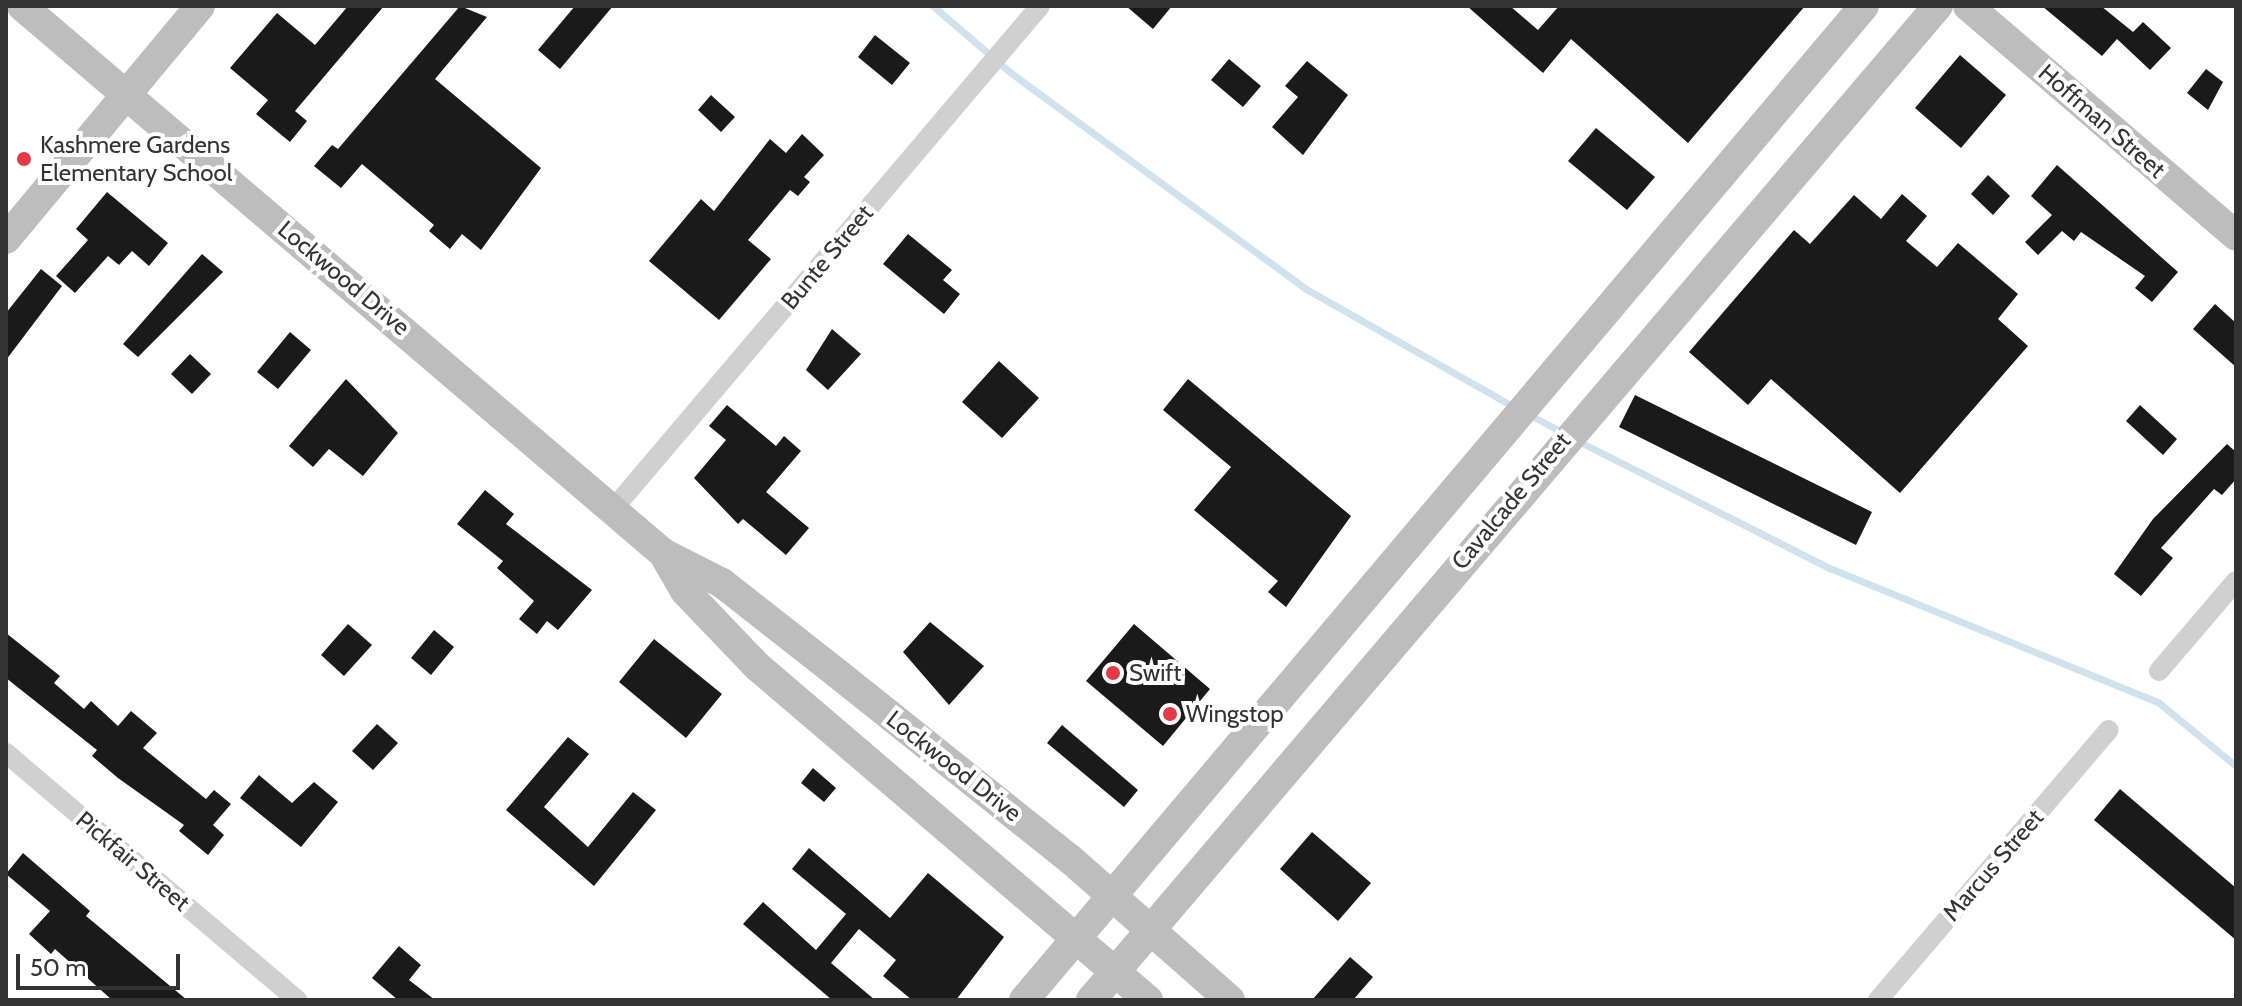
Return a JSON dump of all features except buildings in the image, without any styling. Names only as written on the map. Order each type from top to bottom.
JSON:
[{"type":"main road","name":"Lockwood Drive","points":[[22,6],[614,508],[663,553],[722,583],[838,674],[1109,893],[1230,1000]]},
{"type":"main road","points":[[6,239],[200,6]]},
{"type":"main road","points":[[1024,1000],[1109,893],[1377,582],[1864,6]]},
{"type":"main road","name":"Cavalcade Street","points":[[1091,1000],[1552,452],[1938,6]]},
{"type":"main road","name":"Hoffman Street","points":[[1968,6],[2236,236]]},
{"type":"main road","points":[[1634,276],[1676,309]]},
{"type":"main road","name":"Lockwood Drive","points":[[663,553],[685,591],[810,711],[1076,934],[1148,1000]]},
{"type":"main road","points":[[1377,582],[1416,614]]},
{"type":"main road","points":[[810,711],[838,674]]},
{"type":"street","name":"Bunte Street","points":[[614,508],[1040,6]]},
{"type":"street","points":[[2159,671],[2236,581]]},
{"type":"street","name":"Marcus Street","points":[[1878,1000],[2109,730]]},
{"type":"street","name":"Pickfair Street","points":[[6,753],[297,1000]]},
{"type":"waterway","points":[[933,6],[1011,73],[1308,290],[1514,407]]},
{"type":"waterway","points":[[1528,414],[1563,433]]},
{"type":"waterway","points":[[1578,441],[1827,567],[2158,702],[2236,766]]},
{"type":"place","name":"Kashmere Gardens Elementary School","points":[[24,159]]},
{"type":"place","name":"Swift","points":[[1113,673]]},
{"type":"place","name":"Wingstop","points":[[1170,714]]}]
